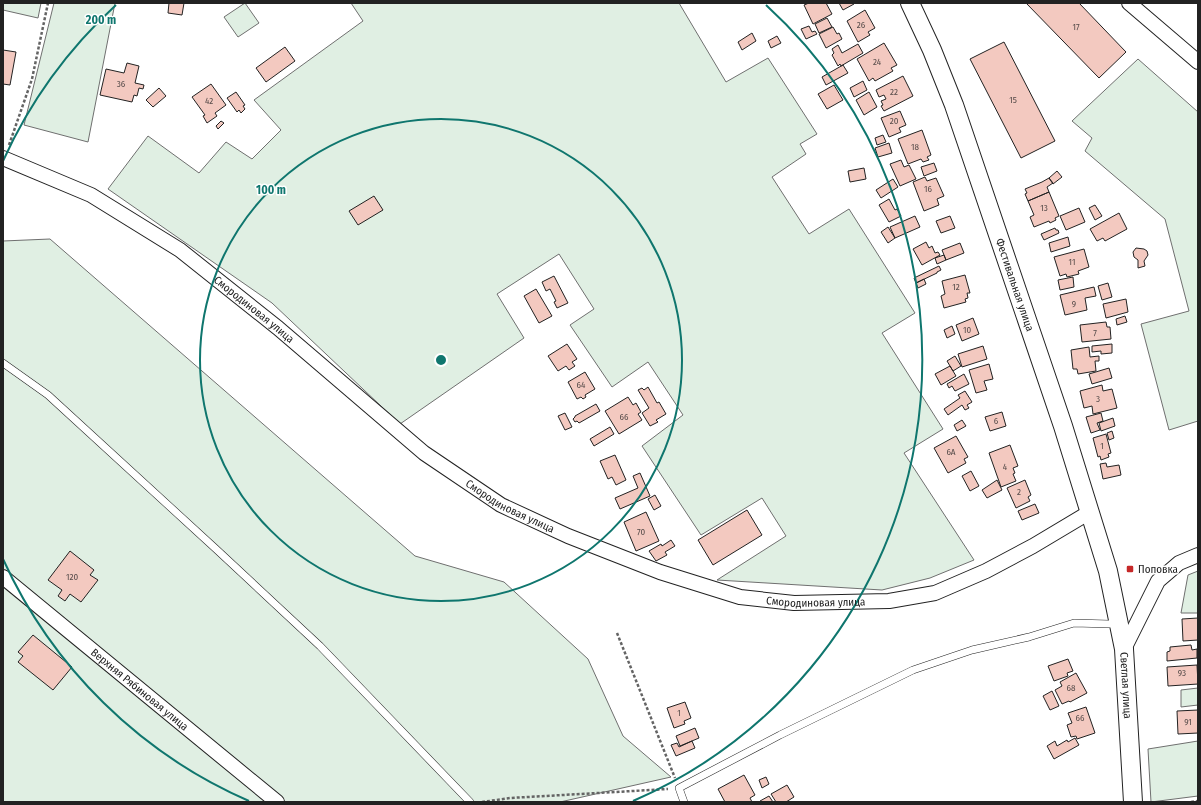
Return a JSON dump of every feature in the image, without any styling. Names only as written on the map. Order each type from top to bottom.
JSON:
[{"type":"street","name":"Фестивальная улица","points":[[910,3],[932,50],[954,105],[1063,426],[1108,571]]},
{"type":"street","points":[[1129,3],[1198,62]]},
{"type":"street","name":"Смородиновая улица","points":[[4,158],[91,195],[180,250],[278,328],[424,453],[502,505],[568,536],[660,572],[740,597],[794,603],[889,601],[934,593],[986,571],[1033,546],[1090,512]]},
{"type":"street","points":[[1124,649],[1158,581],[1179,564],[1198,555]]},
{"type":"street","name":"Светлая улица","points":[[1108,571],[1124,649],[1133,802]]},
{"type":"street","name":"Верхняя Рябиновая улица","points":[[3,577],[277,802]]},
{"type":"lane","points":[[3,363],[48,395],[320,646],[470,802]]},
{"type":"lane","points":[[684,802],[679,788],[780,735],[913,670],[972,650],[1029,637],[1074,623],[1110,624],[1118,618]]},
{"type":"path","points":[[4,158],[32,79],[48,3]]},
{"type":"path","points":[[482,802],[510,798],[679,788],[617,633]]},
{"type":"path","points":[[1191,802],[1198,801]]},
{"type":"green space","points":[[3,3],[41,3],[38,18],[3,10]]},
{"type":"green space","points":[[54,3],[115,3],[88,142],[24,125]]},
{"type":"green space","points":[[245,3],[259,23],[238,37],[224,17]]},
{"type":"green space","points":[[351,3],[679,3],[726,82],[768,58],[817,134],[800,144],[806,154],[772,177],[809,234],[849,209],[915,313],[882,333],[943,429],[904,453],[974,560],[930,578],[882,590],[717,580],[786,536],[762,498],[701,535],[642,446],[683,415],[648,362],[612,387],[570,325],[594,309],[559,254],[497,294],[524,338],[400,424],[272,303],[108,189],[148,136],[199,173],[226,142],[252,159],[281,130],[254,100],[363,21]]},
{"type":"green space","points":[[1138,59],[1198,112],[1198,421],[1169,430],[1141,324],[1189,311],[1165,219],[1085,151],[1092,138],[1072,121]]},
{"type":"green space","points":[[50,239],[415,556],[504,582],[588,659],[623,736],[671,777],[560,802],[3,802],[3,241]]},
{"type":"green space","points":[[1198,571],[1198,613],[1181,613],[1188,575]]},
{"type":"green space","points":[[1198,688],[1198,705],[1181,707],[1181,690]]},
{"type":"green space","points":[[1198,741],[1198,796],[1151,802],[1148,749]]},
{"type":"building","points":[[169,3],[184,3],[182,15],[168,13]]},
{"type":"building","points":[[809,3],[826,3],[832,14],[813,24],[804,5]]},
{"type":"building","points":[[839,3],[854,3],[854,4],[843,10]]},
{"type":"building","points":[[1026,3],[1079,3],[1126,52],[1099,78]]},
{"type":"building","points":[[865,10],[875,28],[868,32],[870,35],[858,42],[847,21]]},
{"type":"building","points":[[827,18],[832,27],[819,33],[815,24]]},
{"type":"building","points":[[809,26],[812,32],[815,31],[817,34],[806,39],[801,29]]},
{"type":"building","points":[[833,27],[842,39],[826,48],[819,34]]},
{"type":"building","points":[[752,33],[756,41],[742,50],[738,42]]},
{"type":"building","points":[[777,36],[781,43],[771,48],[768,41]]},
{"type":"building","points":[[1004,42],[1055,141],[1021,158],[970,59]]},
{"type":"building","points":[[884,43],[897,65],[891,68],[893,71],[875,81],[873,78],[869,81],[857,59]]},
{"type":"building","points":[[858,44],[863,53],[841,66],[840,64],[838,66],[832,55],[834,53],[832,49],[838,45],[842,53]]},
{"type":"building","points":[[285,47],[295,61],[266,82],[256,68]]},
{"type":"building","points":[[3,50],[16,52],[10,85],[3,84]]},
{"type":"building","points":[[127,63],[139,66],[135,83],[144,85],[143,89],[139,88],[137,96],[134,95],[132,102],[100,95],[106,69],[124,73]]},
{"type":"building","points":[[843,65],[848,73],[826,85],[822,77]]},
{"type":"building","points":[[903,76],[913,96],[884,111],[881,106],[883,105],[881,101],[886,99],[884,95],[879,97],[876,90]]},
{"type":"building","points":[[863,81],[867,90],[854,97],[850,88]]},
{"type":"building","points":[[211,84],[226,105],[215,113],[217,116],[207,123],[203,116],[205,115],[192,97]]},
{"type":"building","points":[[834,85],[843,100],[827,109],[818,94]]},
{"type":"building","points":[[159,88],[166,96],[153,107],[146,100]]},
{"type":"building","points":[[236,92],[245,105],[243,106],[245,109],[241,113],[239,110],[237,112],[227,98]]},
{"type":"building","points":[[869,92],[877,107],[864,115],[856,100]]},
{"type":"building","points":[[900,111],[906,125],[899,128],[901,132],[889,137],[881,118]]},
{"type":"building","points":[[221,121],[224,123],[218,129],[216,126]]},
{"type":"building","points":[[922,130],[931,155],[927,157],[929,160],[923,162],[921,159],[908,164],[898,139]]},
{"type":"building","points":[[883,135],[886,142],[877,145],[875,138]]},
{"type":"building","points":[[889,143],[892,153],[878,157],[875,148]]},
{"type":"building","points":[[901,160],[904,167],[909,165],[916,179],[900,186],[890,164]]},
{"type":"building","points":[[934,163],[937,171],[924,176],[921,167]]},
{"type":"building","points":[[864,168],[866,179],[850,182],[848,171]]},
{"type":"building","points":[[1057,171],[1062,177],[1053,184],[1049,178]]},
{"type":"building","points":[[925,177],[927,181],[936,178],[944,196],[937,199],[939,205],[924,211],[913,182]]},
{"type":"building","points":[[1049,178],[1053,183],[1047,187],[1049,192],[1028,201],[1025,194],[1027,193],[1025,189]]},
{"type":"building","points":[[893,179],[898,187],[881,198],[876,190]]},
{"type":"building","points":[[1049,192],[1059,216],[1055,218],[1056,220],[1050,223],[1049,221],[1034,227],[1030,217],[1034,215],[1028,201]]},
{"type":"building","points":[[374,196],[383,210],[358,225],[349,211]]},
{"type":"building","points":[[889,199],[895,210],[897,209],[901,216],[889,222],[879,205]]},
{"type":"building","points":[[1095,205],[1102,216],[1095,220],[1089,208]]},
{"type":"building","points":[[1079,208],[1085,222],[1066,230],[1060,216]]},
{"type":"building","points":[[1119,213],[1127,229],[1105,241],[1103,238],[1097,241],[1090,229]]},
{"type":"building","points":[[915,216],[920,227],[895,238],[890,227]]},
{"type":"building","points":[[950,216],[955,228],[941,233],[936,221]]},
{"type":"building","points":[[888,227],[895,238],[888,243],[881,232]]},
{"type":"building","points":[[1055,228],[1059,233],[1044,240],[1041,234]]},
{"type":"building","points":[[1068,237],[1070,246],[1051,252],[1049,243]]},
{"type":"building","points":[[926,242],[929,248],[932,246],[935,253],[938,252],[940,255],[922,265],[913,249]]},
{"type":"building","points":[[960,243],[964,253],[946,260],[942,250]]},
{"type":"building","points":[[1136,248],[1147,251],[1148,255],[1144,261],[1145,266],[1138,268],[1138,260],[1134,257],[1133,252]]},
{"type":"building","points":[[1084,249],[1089,267],[1078,271],[1079,274],[1067,277],[1066,274],[1060,276],[1054,257]]},
{"type":"building","points":[[944,255],[946,260],[937,264],[935,258]]},
{"type":"building","points":[[939,266],[941,270],[937,273],[916,283],[914,278]]},
{"type":"building","points":[[965,275],[970,293],[967,293],[968,298],[965,299],[966,302],[944,308],[941,296],[945,294],[942,281]]},
{"type":"building","points":[[554,276],[568,303],[557,308],[554,302],[556,301],[550,289],[546,291],[542,282]]},
{"type":"building","points":[[1073,277],[1074,287],[1060,290],[1058,280]]},
{"type":"building","points":[[924,279],[926,284],[918,288],[916,283]]},
{"type":"building","points":[[1108,283],[1112,297],[1102,300],[1098,286]]},
{"type":"building","points":[[1094,287],[1096,296],[1085,298],[1087,310],[1065,315],[1060,295]]},
{"type":"building","points":[[536,289],[552,316],[539,323],[524,296]]},
{"type":"building","points":[[1126,299],[1128,312],[1106,318],[1103,304]]},
{"type":"building","points":[[1125,316],[1127,322],[1117,325],[1116,319]]},
{"type":"building","points":[[973,318],[979,334],[962,341],[956,325]]},
{"type":"building","points":[[1106,322],[1107,327],[1110,327],[1111,339],[1082,342],[1080,325]]},
{"type":"building","points":[[952,326],[955,334],[947,338],[944,330]]},
{"type":"building","points":[[567,344],[577,359],[572,362],[575,366],[569,370],[566,366],[558,371],[548,356]]},
{"type":"building","points":[[1112,344],[1112,353],[1101,354],[1101,351],[1092,352],[1092,346]]},
{"type":"building","points":[[983,346],[987,359],[962,367],[958,354]]},
{"type":"building","points":[[1089,347],[1090,357],[1099,356],[1099,361],[1095,361],[1096,371],[1078,374],[1077,369],[1073,369],[1071,350]]},
{"type":"building","points":[[955,356],[961,366],[953,371],[947,361]]},
{"type":"building","points":[[989,364],[993,379],[984,381],[987,390],[976,393],[969,370]]},
{"type":"building","points":[[950,366],[956,376],[941,385],[935,374]]},
{"type":"building","points":[[1109,368],[1112,378],[1092,384],[1089,374]]},
{"type":"building","points":[[585,372],[595,389],[585,395],[586,397],[583,399],[581,397],[577,399],[568,382]]},
{"type":"building","points":[[964,374],[969,384],[955,391],[952,386],[949,388],[947,384]]},
{"type":"building","points":[[1102,385],[1103,391],[1112,389],[1117,408],[1093,414],[1092,406],[1084,408],[1080,391]]},
{"type":"building","points":[[648,387],[657,403],[659,402],[666,414],[656,420],[658,422],[650,426],[642,413],[649,408],[638,390],[642,388],[644,390]]},
{"type":"building","points":[[965,391],[972,402],[967,405],[969,408],[965,410],[962,405],[948,415],[944,409],[960,398],[958,395]]},
{"type":"building","points":[[628,397],[633,405],[636,403],[641,412],[638,414],[642,420],[619,434],[605,411]]},
{"type":"building","points":[[596,404],[600,411],[579,423],[577,421],[575,422],[573,419],[575,416]]},
{"type":"building","points":[[1002,412],[1006,426],[990,431],[985,417]]},
{"type":"building","points":[[565,413],[572,427],[565,430],[558,416]]},
{"type":"building","points":[[1101,413],[1103,421],[1097,423],[1100,430],[1091,433],[1086,417]]},
{"type":"building","points":[[1113,418],[1115,426],[1101,431],[1099,423]]},
{"type":"building","points":[[962,420],[966,426],[957,431],[954,425]]},
{"type":"building","points":[[610,427],[614,434],[594,446],[590,439]]},
{"type":"building","points":[[1112,431],[1114,438],[1109,440],[1107,433]]},
{"type":"building","points":[[1106,434],[1111,453],[1108,454],[1109,457],[1101,460],[1100,456],[1098,457],[1093,438]]},
{"type":"building","points":[[956,436],[968,457],[964,459],[966,463],[948,473],[934,448]]},
{"type":"building","points":[[1010,445],[1018,466],[1013,468],[1015,473],[1013,474],[1016,481],[1001,487],[989,453]]},
{"type":"building","points":[[615,455],[626,480],[616,485],[612,477],[608,479],[600,461]]},
{"type":"building","points":[[1106,463],[1107,467],[1119,465],[1121,475],[1103,479],[1100,464]]},
{"type":"building","points":[[971,471],[979,486],[970,491],[962,476]]},
{"type":"building","points":[[640,473],[650,496],[620,509],[615,498],[638,488],[633,476]]},
{"type":"building","points":[[997,480],[1002,490],[987,498],[982,490]]},
{"type":"building","points":[[1025,480],[1031,495],[1028,497],[1030,501],[1016,508],[1007,488]]},
{"type":"building","points":[[655,495],[661,506],[654,510],[648,499]]},
{"type":"building","points":[[1035,504],[1039,513],[1022,520],[1018,511]]},
{"type":"building","points":[[747,510],[762,535],[713,565],[698,540]]},
{"type":"building","points":[[646,512],[659,541],[636,551],[624,522]]},
{"type":"building","points":[[671,540],[675,546],[665,552],[667,555],[656,561],[649,551],[661,544],[662,546]]},
{"type":"building","points":[[70,551],[94,570],[90,575],[98,580],[81,602],[70,594],[65,601],[58,596],[62,590],[48,580]]},
{"type":"building","points":[[1198,618],[1198,640],[1183,641],[1182,619]]},
{"type":"building","points":[[33,635],[72,667],[53,690],[18,662],[23,656],[18,652]]},
{"type":"building","points":[[1191,645],[1192,650],[1197,649],[1197,658],[1167,661],[1167,652],[1170,651],[1170,647]]},
{"type":"building","points":[[1068,659],[1073,671],[1067,673],[1068,676],[1054,681],[1048,666]]},
{"type":"building","points":[[1197,665],[1198,684],[1168,686],[1167,667]]},
{"type":"building","points":[[1076,673],[1087,693],[1070,702],[1069,701],[1062,704],[1055,690],[1062,686],[1060,682]]},
{"type":"building","points":[[1052,691],[1059,706],[1050,710],[1043,696]]},
{"type":"building","points":[[685,702],[691,718],[684,721],[685,724],[674,728],[667,708]]},
{"type":"building","points":[[1086,707],[1095,733],[1077,739],[1076,736],[1071,737],[1067,725],[1072,723],[1068,713]]},
{"type":"building","points":[[1198,710],[1198,733],[1178,734],[1177,711]]},
{"type":"building","points":[[695,728],[699,738],[680,746],[676,736]]},
{"type":"building","points":[[1075,738],[1079,745],[1054,759],[1047,746],[1055,741],[1057,746],[1067,740],[1068,742]]},
{"type":"building","points":[[692,741],[695,748],[676,756],[671,745],[677,743],[679,747]]},
{"type":"building","points":[[744,775],[755,795],[750,798],[752,802],[725,802],[718,789]]},
{"type":"building","points":[[766,777],[769,784],[762,788],[759,780]]},
{"type":"building","points":[[787,785],[794,797],[786,802],[776,802],[771,794]]},
{"type":"building","points":[[769,796],[773,802],[760,801]]},
{"type":"place","name":"Поповка","points":[[1130,569]]}]
